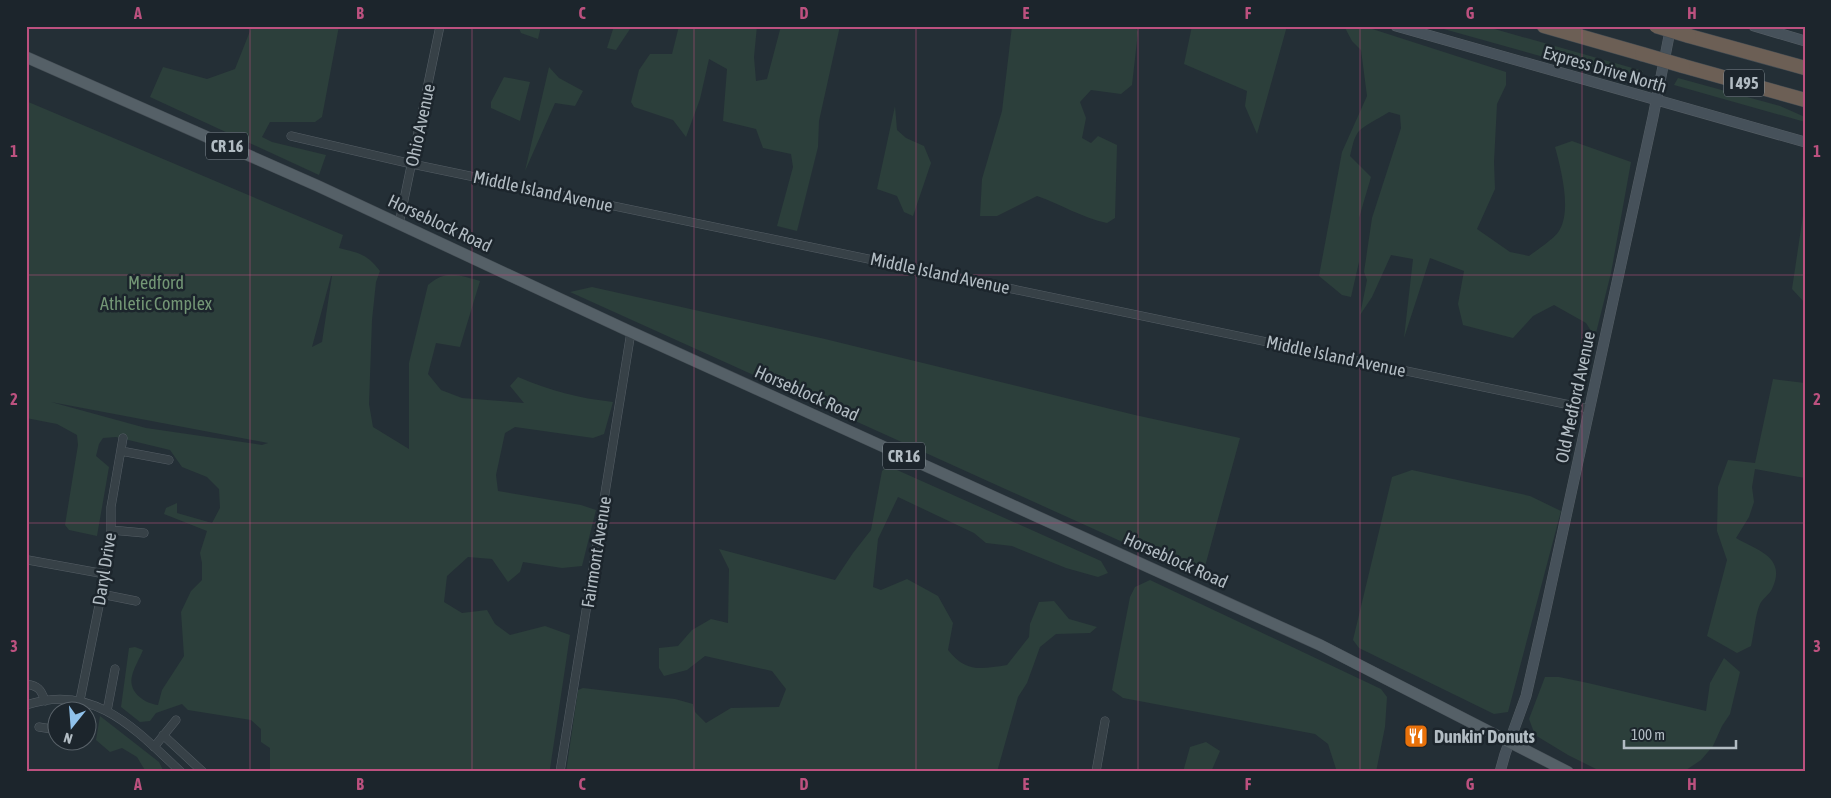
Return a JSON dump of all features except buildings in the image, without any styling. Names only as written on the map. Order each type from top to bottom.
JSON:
[{"type":"highway","name":"I 495","points":[[1544,26],[1805,100]]},
{"type":"highway","name":"I 495","points":[[1656,26],[1805,68]]},
{"type":"main road","name":"Horseblock Road","points":[[26,57],[399,224],[631,332],[1320,645],[1568,772]]},
{"type":"street","name":"Ohio Avenue","points":[[399,224],[440,26]]},
{"type":"street","name":"Express Drive North","points":[[1396,26],[1805,142]]},
{"type":"street","name":"Old Medford Avenue","points":[[1500,772],[1524,702],[1535,658],[1671,26]]},
{"type":"street","points":[[1754,26],[1805,41]]},
{"type":"street","name":"Middle Island Avenue","points":[[291,136],[412,164],[1589,409]]},
{"type":"street","name":"Fairmont Avenue","points":[[560,772],[631,332]]},
{"type":"street","name":"Daryl Drive","points":[[80,700],[105,574],[111,530],[111,507],[123,438]]},
{"type":"street","points":[[121,451],[169,460]]},
{"type":"street","points":[[111,530],[144,533]]},
{"type":"street","points":[[28,560],[105,574]]},
{"type":"street","points":[[101,594],[136,601]]},
{"type":"street","points":[[107,711],[115,669]]},
{"type":"street","points":[[26,684],[40,688],[45,701]]},
{"type":"street","points":[[57,700],[80,700]]},
{"type":"street","points":[[26,705],[48,701]]},
{"type":"street","points":[[98,709],[107,711],[122,720],[181,772]]},
{"type":"street","points":[[154,747],[176,720]]},
{"type":"street","points":[[1096,772],[1105,721]]},
{"type":"street","points":[[40,728],[48,729]]},
{"type":"street","points":[[164,735],[203,772]]},
{"type":"green space","points":[[252,26],[339,26],[322,117],[315,122],[270,122],[262,137],[272,142],[326,155],[319,175],[150,97],[163,67],[207,79],[235,69]]},
{"type":"green space","points":[[518,26],[541,26],[538,39],[521,33]]},
{"type":"green space","points":[[614,26],[632,26],[616,50],[607,48]]},
{"type":"green space","points":[[679,26],[757,26],[754,57],[756,81],[767,79],[781,26],[840,26],[819,121],[818,147],[797,231],[777,226],[793,167],[791,154],[763,148],[756,129],[723,121],[727,69],[709,59],[700,99],[686,137],[673,120],[634,107],[631,102],[639,70],[650,54],[672,54]]},
{"type":"green space","points":[[1012,26],[1135,26],[1138,32],[1132,85],[1121,94],[1091,90],[1080,102],[1086,118],[1082,138],[1091,143],[1098,136],[1117,145],[1115,218],[1107,223],[1089,218],[1037,196],[997,216],[980,216],[982,179],[1002,111]]},
{"type":"green space","points":[[1192,26],[1287,26],[1257,134],[1245,106],[1247,91],[1184,64]]},
{"type":"green space","points":[[1344,26],[1363,26],[1506,72],[1506,85],[1497,104],[1494,162],[1495,189],[1477,229],[1510,252],[1529,256],[1553,237],[1563,223],[1565,213],[1564,190],[1555,147],[1572,141],[1631,162],[1611,273],[1595,337],[1586,323],[1554,305],[1533,316],[1513,338],[1463,325],[1458,304],[1464,271],[1430,258],[1404,338],[1413,259],[1391,255],[1372,297],[1360,315],[1367,280],[1364,272],[1372,218],[1401,128],[1400,115],[1389,112],[1359,131],[1354,139],[1350,156],[1371,177],[1359,218],[1359,262],[1351,297],[1342,295],[1319,276],[1342,152],[1367,96],[1361,50],[1352,41]]},
{"type":"green space","points":[[1433,26],[1484,26],[1643,71],[1640,84]]},
{"type":"green space","points":[[549,67],[559,78],[583,91],[575,106],[555,103],[525,171]]},
{"type":"green space","points":[[504,77],[530,82],[520,121],[491,108],[491,102]]},
{"type":"green space","points":[[1678,78],[1780,106],[1805,117],[1805,122],[1674,85]]},
{"type":"green space","name":"Medford Athletic Complex","points":[[26,101],[343,235],[339,248],[362,255],[380,271],[376,282],[372,320],[369,404],[373,427],[409,449],[409,363],[428,285],[447,275],[459,275],[480,281],[460,347],[436,343],[428,374],[441,390],[462,398],[524,403],[510,386],[518,377],[565,393],[613,402],[604,434],[593,438],[515,427],[505,433],[496,475],[498,491],[581,505],[596,510],[582,566],[562,568],[523,562],[520,572],[508,582],[492,559],[468,557],[447,576],[444,602],[462,613],[487,610],[495,624],[510,635],[545,626],[570,635],[550,769],[547,772],[270,772],[270,748],[261,742],[261,729],[251,720],[188,710],[182,704],[156,713],[150,721],[140,722],[121,707],[129,648],[135,647],[143,650],[134,669],[131,682],[132,687],[138,696],[147,702],[158,705],[162,690],[184,656],[181,612],[191,591],[202,580],[200,553],[207,531],[164,514],[166,508],[177,503],[177,513],[212,523],[220,508],[219,489],[207,477],[182,467],[170,450],[116,437],[103,438],[99,444],[96,456],[109,467],[97,536],[69,530],[65,525],[78,445],[77,435],[57,424],[26,418]],"holes":[[[331,276],[322,342],[312,347]],[[51,402],[268,443],[262,445],[146,428]]]},
{"type":"green space","points":[[895,106],[897,130],[906,138],[924,146],[931,163],[913,216],[904,212],[897,196],[877,189]]},
{"type":"green space","points":[[1805,202],[1805,303],[1792,289]]},
{"type":"green space","points":[[592,287],[825,339],[1135,415],[1240,438],[1204,570],[1180,568],[570,292]]},
{"type":"green space","points":[[1773,379],[1805,383],[1805,478],[1755,469],[1752,487],[1754,502],[1749,517],[1736,538],[1768,556],[1776,569],[1776,578],[1772,589],[1758,608],[1751,646],[1737,653],[1707,636],[1727,560],[1717,531],[1718,487],[1728,460],[1755,463]]},
{"type":"green space","points":[[885,468],[897,470],[1101,561],[1108,573],[1098,577],[1066,568],[1012,546],[986,543],[974,533],[898,497],[878,539],[873,587],[881,590],[907,579],[938,596],[953,623],[948,650],[961,663],[974,668],[1007,665],[1029,637],[1030,624],[1039,602],[1054,601],[1069,619],[1097,627],[1090,633],[1056,634],[1040,647],[1027,683],[1018,697],[997,772],[566,772],[578,690],[583,688],[675,699],[693,704],[695,712],[706,723],[731,708],[779,707],[786,689],[772,671],[705,656],[687,670],[664,676],[659,668],[659,648],[678,646],[692,630],[711,619],[728,623],[729,569],[719,549],[835,580],[871,530],[882,471]]},
{"type":"green space","points":[[1412,470],[1530,496],[1561,511],[1508,712],[1494,714],[1359,648],[1353,640],[1392,477]]},
{"type":"green space","points":[[1150,580],[1381,689],[1387,697],[1385,727],[1376,772],[1337,772],[1328,744],[1315,734],[1123,698],[1112,690],[1130,597],[1135,587]]},
{"type":"green space","points":[[1724,658],[1740,672],[1730,714],[1713,746],[1701,760],[1683,772],[1602,772],[1568,755],[1535,735],[1529,719],[1545,677],[1559,677],[1588,683],[1706,711],[1710,683]]},
{"type":"green space","points":[[100,716],[159,762],[164,772],[146,772],[137,757],[122,748],[110,752],[98,742]]},
{"type":"green space","points":[[1206,742],[1220,751],[1211,772],[1183,772],[1190,747]]},
{"type":"place","name":"Dunkin' Donuts","points":[[1416,736]]}]
